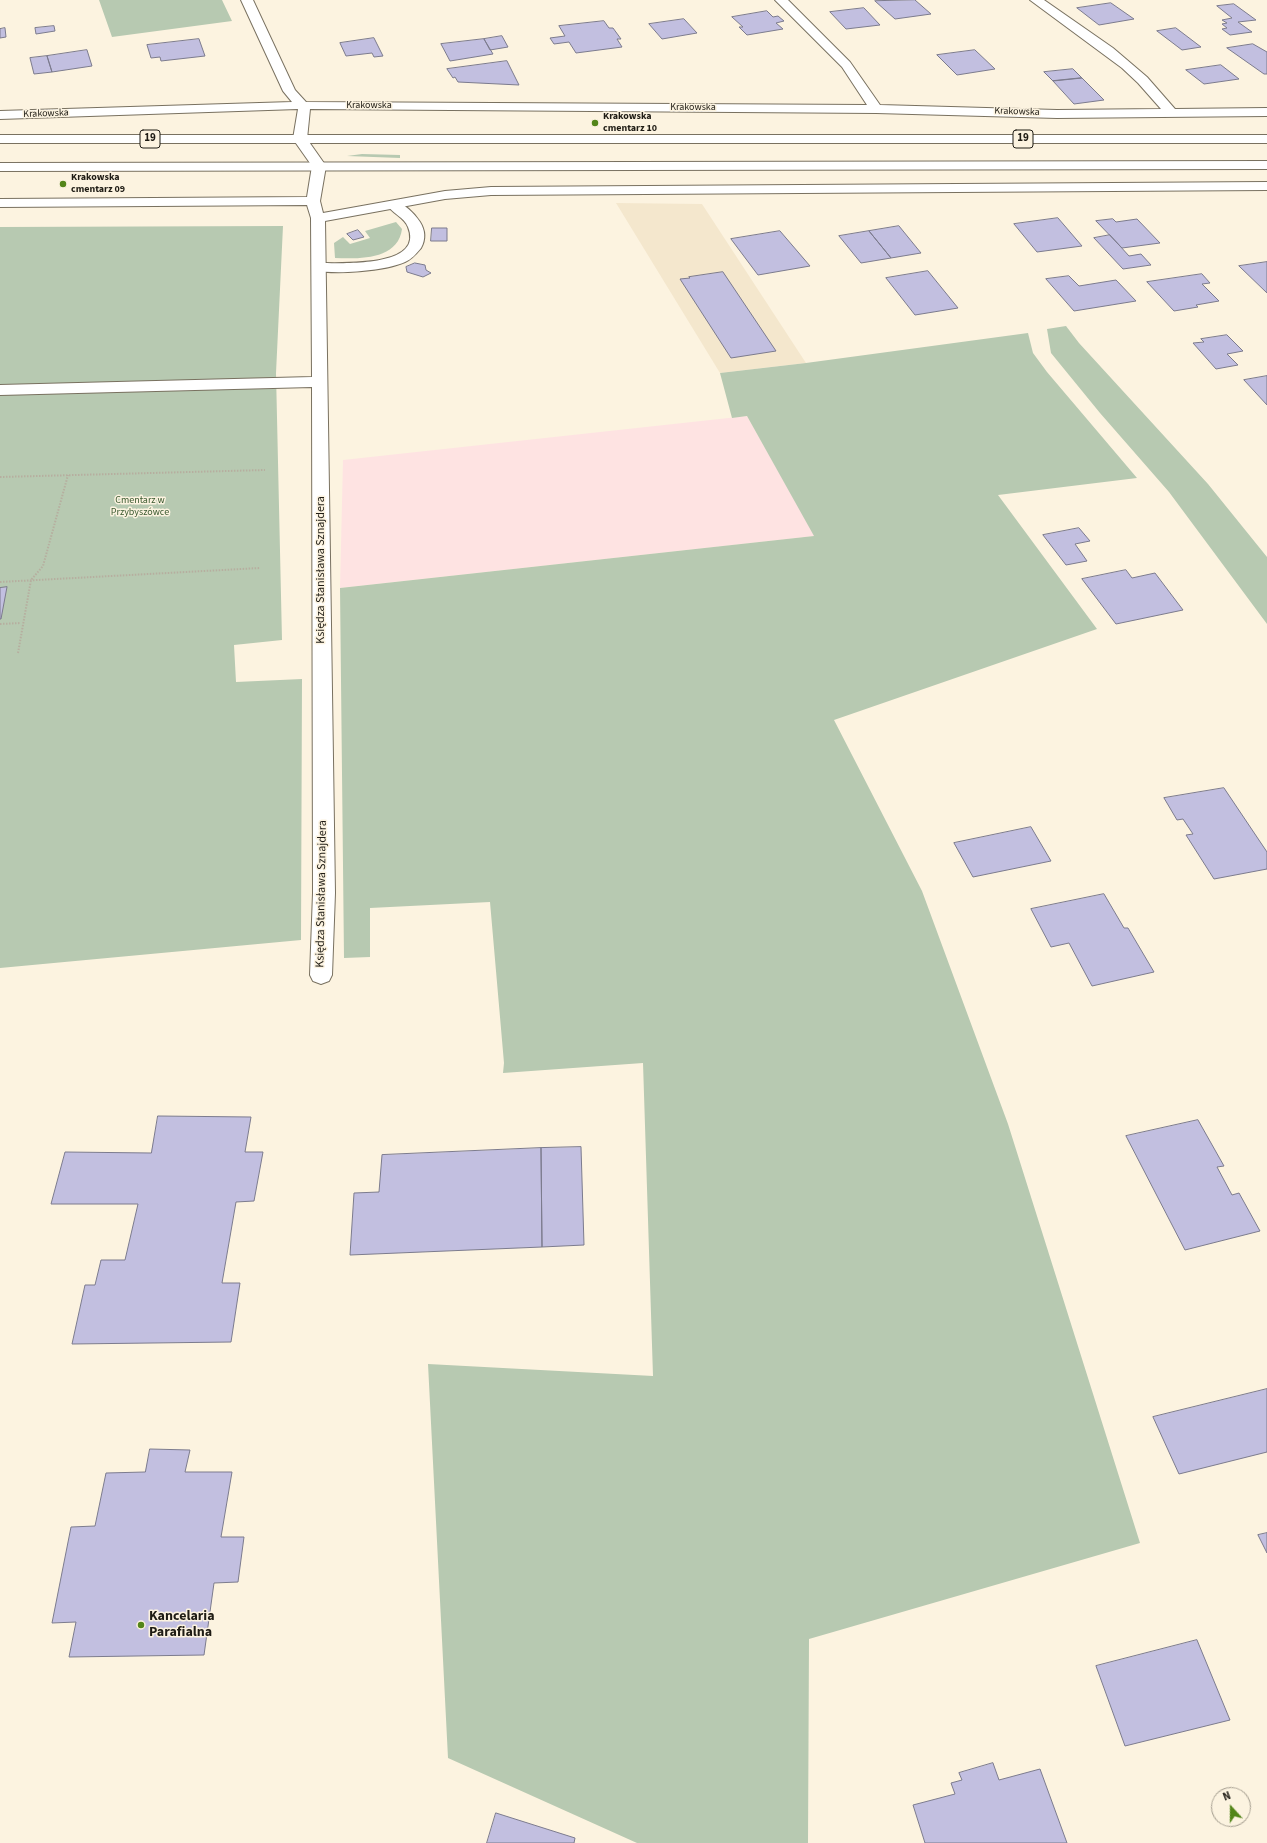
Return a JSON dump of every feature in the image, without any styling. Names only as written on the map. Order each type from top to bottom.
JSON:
[{"type":"street","points":[[247,0],[289,91],[303,106],[304,112],[300,139],[320,166]]},
{"type":"street","points":[[781,0],[834,53],[867,90],[876,109]]},
{"type":"street","points":[[1036,0],[1081,31],[1133,71],[1161,98],[1171,113]]},
{"type":"street","name":"Krakowska","points":[[0,115],[303,106],[876,109],[1057,114],[1267,112]]},
{"type":"street","name":"19","points":[[0,140],[1267,139]]},
{"type":"street","name":"19","points":[[2,167],[1267,165]]},
{"type":"street","name":"Księdza Stanisława Sznajdera","points":[[320,166],[315,209],[319,267],[320,382],[324,893],[321,975]]},
{"type":"street","points":[[0,203],[315,209],[394,205],[446,195],[491,191],[1267,186]]},
{"type":"street","points":[[319,267],[361,267],[390,262],[410,252],[417,241],[418,234],[416,225],[409,217],[394,205]]},
{"type":"street","points":[[0,390],[320,382]]},
{"type":"path","points":[[0,477],[265,470]]},
{"type":"path","points":[[18,653],[22,622],[31,580],[42,566],[68,475]]},
{"type":"path","points":[[0,582],[260,568]]},
{"type":"path","points":[[0,624],[22,622]]},
{"type":"shaded area","points":[[616,203],[702,204],[806,363],[720,373]]},
{"type":"shaded area","points":[[747,416],[815,536],[340,588],[343,460]]},
{"type":"green space","points":[[99,0],[222,0],[232,21],[112,37]]},
{"type":"green space","points":[[362,154],[400,155],[400,158],[347,156]]},
{"type":"green space","points":[[396,222],[402,229],[399,239],[393,247],[385,252],[376,256],[335,258],[334,243],[343,237],[350,244],[370,238],[365,231]]},
{"type":"green space","name":"Cmentarz w Przybyszówce","points":[[283,226],[276,373],[282,640],[234,645],[236,682],[302,679],[301,940],[0,968],[0,227]]},
{"type":"green space","points":[[1066,326],[1079,343],[1208,484],[1267,557],[1267,624],[1169,492],[1100,413],[1051,353],[1047,329]]},
{"type":"green space","points":[[1028,333],[1033,353],[1047,372],[1137,478],[998,495],[1097,629],[834,720],[922,891],[1008,1124],[1140,1543],[809,1639],[808,1843],[637,1843],[448,1758],[428,1364],[653,1376],[643,1063],[503,1073],[504,1063],[490,902],[370,908],[370,957],[344,958],[340,588],[814,536],[747,416],[732,418],[720,373]]},
{"type":"building","points":[[915,0],[931,14],[895,19],[875,1]]},
{"type":"building","points":[[1111,3],[1134,19],[1099,25],[1077,8]]},
{"type":"building","points":[[1234,4],[1256,20],[1238,22],[1252,32],[1230,35],[1222,29],[1227,28],[1222,24],[1227,23],[1222,20],[1232,18],[1217,6]]},
{"type":"building","points":[[864,8],[880,25],[846,29],[830,12]]},
{"type":"building","points":[[767,11],[773,17],[778,16],[784,21],[776,23],[783,29],[747,35],[739,27],[743,27],[732,17]]},
{"type":"building","points":[[684,19],[697,33],[662,39],[649,24]]},
{"type":"building","points":[[604,21],[609,28],[613,28],[621,39],[617,39],[622,47],[576,53],[569,42],[554,44],[550,38],[565,36],[559,26]]},
{"type":"building","points":[[54,26],[55,31],[36,34],[35,28]]},
{"type":"building","points":[[5,28],[6,37],[0,38],[0,29]]},
{"type":"building","points":[[1176,28],[1201,47],[1182,50],[1157,31]]},
{"type":"building","points":[[502,36],[508,47],[490,50],[484,39]]},
{"type":"building","points":[[374,38],[383,56],[374,57],[372,53],[346,56],[340,43]]},
{"type":"building","points":[[199,39],[205,56],[161,61],[160,57],[151,58],[147,45]]},
{"type":"building","points":[[484,39],[493,54],[450,61],[441,44]]},
{"type":"building","points":[[1253,44],[1267,52],[1267,74],[1264,74],[1227,48]]},
{"type":"building","points":[[87,50],[92,66],[52,72],[47,56]]},
{"type":"building","points":[[975,50],[995,69],[957,75],[937,55]]},
{"type":"building","points":[[47,56],[52,72],[34,74],[30,58]]},
{"type":"building","points":[[507,61],[519,85],[458,82],[455,77],[453,78],[447,69]]},
{"type":"building","points":[[1221,65],[1239,79],[1204,84],[1186,70]]},
{"type":"building","points":[[1073,69],[1082,78],[1053,81],[1044,72]]},
{"type":"building","points":[[1082,78],[1104,100],[1074,104],[1053,81]]},
{"type":"building","points":[[1058,218],[1082,246],[1037,252],[1014,224]]},
{"type":"building","points":[[1113,219],[1116,222],[1137,219],[1160,243],[1122,248],[1096,221]]},
{"type":"building","points":[[899,226],[921,253],[891,258],[869,231]]},
{"type":"building","points":[[432,228],[447,228],[447,241],[431,241]]},
{"type":"building","points":[[358,230],[364,237],[353,240],[347,234]]},
{"type":"building","points":[[780,231],[810,266],[758,275],[731,239]]},
{"type":"building","points":[[869,231],[891,258],[861,263],[839,236]]},
{"type":"building","points":[[1110,235],[1129,256],[1141,254],[1151,265],[1123,269],[1094,238]]},
{"type":"building","points":[[1267,262],[1267,293],[1239,266]]},
{"type":"building","points":[[415,263],[425,265],[426,270],[431,273],[423,277],[407,272],[406,267]]},
{"type":"building","points":[[928,271],[958,308],[915,315],[886,278]]},
{"type":"building","points":[[723,272],[776,351],[731,358],[680,279]]},
{"type":"building","points":[[1202,274],[1210,283],[1202,284],[1219,301],[1196,305],[1198,307],[1174,311],[1147,282]]},
{"type":"building","points":[[1069,276],[1079,286],[1116,280],[1136,301],[1074,311],[1046,279]]},
{"type":"building","points":[[1227,335],[1243,351],[1227,354],[1238,365],[1216,369],[1193,343],[1204,342],[1201,339]]},
{"type":"building","points":[[1267,376],[1267,405],[1244,380]]},
{"type":"building","points":[[1079,528],[1090,541],[1075,544],[1087,561],[1066,565],[1043,535]]},
{"type":"building","points":[[1126,570],[1132,578],[1155,573],[1183,610],[1116,624],[1082,579]]},
{"type":"building","points":[[7,587],[1,619],[0,619],[0,588]]},
{"type":"building","points":[[1224,788],[1267,852],[1267,869],[1214,879],[1186,835],[1193,834],[1183,819],[1177,820],[1164,798]]},
{"type":"building","points":[[1031,827],[1051,861],[973,877],[954,843]]},
{"type":"building","points":[[1104,894],[1124,928],[1128,928],[1154,972],[1092,986],[1069,943],[1051,947],[1031,909]]},
{"type":"building","points":[[158,1116],[251,1117],[245,1152],[263,1152],[254,1201],[236,1202],[222,1283],[240,1283],[231,1342],[72,1344],[85,1285],[95,1285],[101,1260],[125,1260],[138,1204],[51,1204],[65,1152],[151,1153]]},
{"type":"building","points":[[1198,1120],[1224,1166],[1217,1167],[1232,1195],[1239,1193],[1260,1231],[1185,1250],[1126,1136]]},
{"type":"building","points":[[581,1147],[584,1245],[542,1247],[541,1148]]},
{"type":"building","points":[[541,1148],[542,1247],[350,1255],[354,1193],[379,1192],[382,1155]]},
{"type":"building","points":[[1267,1389],[1267,1452],[1179,1474],[1153,1417]]},
{"type":"building","points":[[150,1449],[190,1450],[185,1472],[232,1472],[221,1537],[244,1537],[238,1582],[214,1583],[204,1655],[69,1657],[76,1622],[52,1623],[71,1527],[95,1526],[106,1473],[145,1472]]},
{"type":"building","points":[[1267,1533],[1267,1553],[1258,1535]]},
{"type":"building","points":[[1197,1640],[1230,1720],[1125,1746],[1096,1666]]},
{"type":"building","points":[[993,1763],[999,1780],[1040,1769],[1067,1843],[925,1843],[913,1805],[955,1794],[951,1783],[962,1780],[959,1773]]},
{"type":"building","points":[[496,1813],[575,1838],[574,1843],[487,1843]]},
{"type":"place","name":"Krakowska cmentarz 10","points":[[595,123]]},
{"type":"place","name":"Krakowska cmentarz 09","points":[[63,184]]},
{"type":"place","name":"Kancelaria Parafialna","points":[[141,1625]]}]
